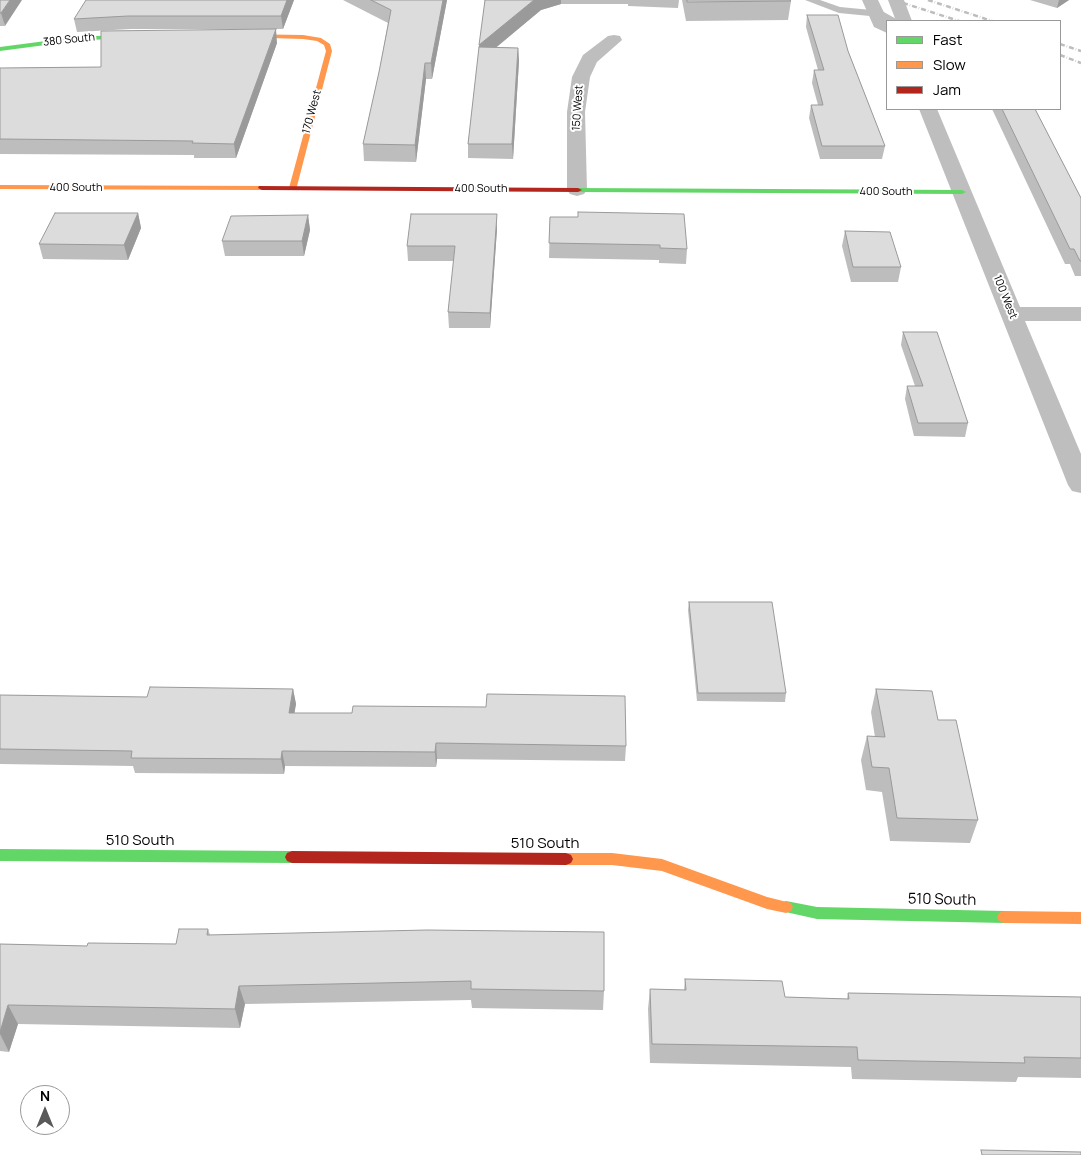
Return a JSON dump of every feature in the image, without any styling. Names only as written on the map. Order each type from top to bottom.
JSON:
[{"type":"street","points":[[896,0],[904,20]]},
{"type":"street","points":[[873,6],[880,23],[886,27]]},
{"type":"street","name":"380 South","points":[[0,49],[103,37],[147,36]]},
{"type":"street","name":"170 West","points":[[223,36],[283,36],[319,39],[327,44],[328,51],[293,188]]},
{"type":"street","name":"150 West","points":[[577,190],[576,112],[581,77],[589,60],[614,40]]},
{"type":"street","name":"100 West","points":[[928,110],[1079,477]]},
{"type":"street","name":"400 South","points":[[0,187],[962,192]]},
{"type":"street","points":[[1012,314],[1081,314]]},
{"type":"street","name":"510 South","points":[[0,855],[612,859],[662,865],[767,903],[817,913],[1081,918]]},
{"type":"lane","points":[[810,0],[839,10],[873,6],[894,20]]},
{"type":"building","points":[[0,0],[10,0],[1,13],[0,13]]},
{"type":"building","points":[[86,0],[287,0],[281,16],[128,16],[74,19]]},
{"type":"building","points":[[371,0],[443,0],[431,63],[425,63],[415,145],[363,144],[391,10]]},
{"type":"building","points":[[485,0],[534,0],[479,45]]},
{"type":"building","points":[[687,0],[790,0],[791,1],[687,2]]},
{"type":"building","points":[[807,15],[838,15],[848,51],[885,146],[822,146],[811,105],[823,105],[814,70],[824,70]]},
{"type":"building","points":[[276,29],[234,144],[192,143],[193,141],[0,139],[0,68],[101,67],[101,31]]},
{"type":"building","points":[[479,47],[518,48],[512,144],[468,144]]},
{"type":"building","points":[[1002,110],[1036,110],[1081,198],[1081,261],[1074,249],[1070,249]]},
{"type":"building","points":[[578,212],[684,214],[687,249],[660,248],[660,245],[549,243],[550,217],[578,217]]},
{"type":"building","points":[[55,213],[138,213],[124,245],[39,244]]},
{"type":"building","points":[[411,214],[497,214],[490,313],[448,312],[455,246],[407,246]]},
{"type":"building","points":[[308,215],[302,241],[222,241],[231,216]]},
{"type":"building","points":[[845,231],[890,232],[901,267],[853,267]]},
{"type":"building","points":[[903,332],[937,332],[968,423],[918,423],[907,386],[923,386]]},
{"type":"building","points":[[689,602],[772,602],[786,693],[698,693]]},
{"type":"building","points":[[150,687],[293,689],[289,713],[352,713],[353,706],[486,707],[487,694],[625,696],[626,746],[436,743],[435,752],[282,751],[281,759],[131,758],[132,751],[0,749],[0,695],[147,697]]},
{"type":"building","points":[[876,689],[932,691],[938,720],[956,720],[978,820],[897,818],[889,768],[872,767],[867,736],[885,737]]},
{"type":"building","points":[[179,929],[208,929],[207,935],[427,930],[604,932],[604,991],[471,989],[471,981],[239,986],[235,1009],[8,1005],[0,1032],[0,944],[87,946],[88,943],[176,944]]},
{"type":"building","points":[[685,979],[782,981],[785,997],[849,999],[848,993],[1081,997],[1081,1058],[1024,1057],[1025,1063],[858,1060],[857,1047],[652,1044],[650,989],[686,990]]},
{"type":"building","points":[[981,1150],[1081,1152],[1081,1155],[982,1155]]},
{"type":"railway","points":[[894,0],[956,20]]},
{"type":"railway","points":[[928,0],[989,20]]},
{"type":"railway","points":[[1061,44],[1081,51]]},
{"type":"railway","points":[[1061,55],[1081,63]]},
{"type":"traffic: fast","points":[[0,49],[76,39],[138,36]]},
{"type":"traffic: fast","points":[[578,190],[962,192]]},
{"type":"traffic: fast","points":[[0,855],[292,857]]},
{"type":"traffic: fast","points":[[786,907],[817,913],[1004,917]]},
{"type":"traffic: slow","points":[[239,36],[303,37],[319,39],[327,44],[329,51],[293,188]]},
{"type":"traffic: slow","points":[[0,187],[262,188]]},
{"type":"traffic: slow","points":[[566,859],[612,859],[662,865],[767,903],[786,907]]},
{"type":"traffic: slow","points":[[1004,917],[1081,918]]},
{"type":"traffic: jam","points":[[262,188],[578,190]]},
{"type":"traffic: jam","points":[[292,857],[566,859]]}]
